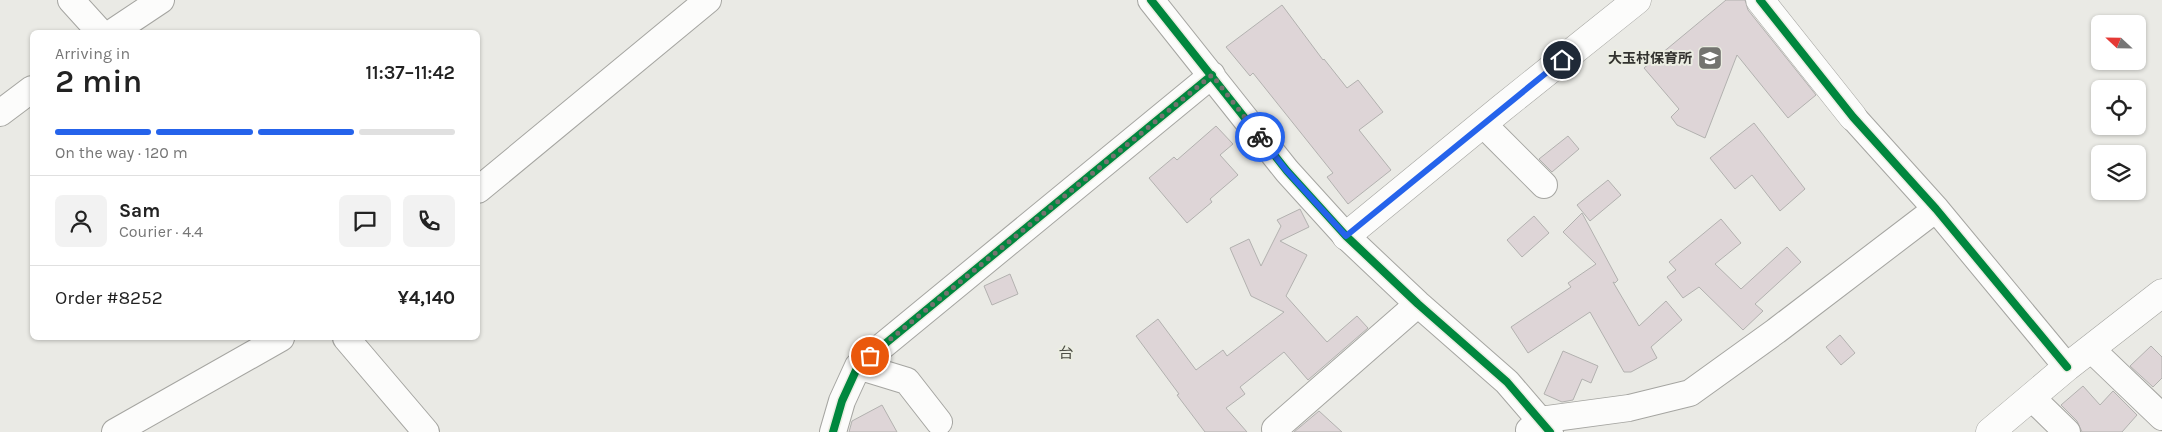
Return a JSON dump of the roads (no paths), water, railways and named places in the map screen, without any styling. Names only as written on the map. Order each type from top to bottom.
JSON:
[{"type":"street","points":[[71,0],[98,30]]},
{"type":"street","points":[[116,30],[161,0]]},
{"type":"street","points":[[480,188],[708,0]]},
{"type":"street","points":[[1151,0],[1286,170],[1346,236],[1418,304],[1507,382],[1539,428],[1690,393],[1760,343],[1936,209]]},
{"type":"street","points":[[1346,236],[1637,0]]},
{"type":"street","points":[[1760,0],[1852,117],[1936,209],[2067,367]]},
{"type":"street","points":[[833,432],[842,401],[858,366],[1212,75]]},
{"type":"street","points":[[0,113],[30,91]]},
{"type":"street","points":[[1482,124],[1544,185]]},
{"type":"street","points":[[1990,432],[2067,367],[2162,293]]},
{"type":"street","points":[[1275,429],[1418,304]]},
{"type":"street","points":[[116,432],[277,340]]},
{"type":"street","points":[[348,340],[426,432]]},
{"type":"street","points":[[2092,349],[2162,417]]},
{"type":"street","points":[[858,366],[907,381],[939,422]]},
{"type":"street","points":[[2032,398],[2067,432]]},
{"type":"place","name":"大玉村保育所","points":[[1710,58]]},
{"type":"district","name":"台","points":[[1066,353]]}]
